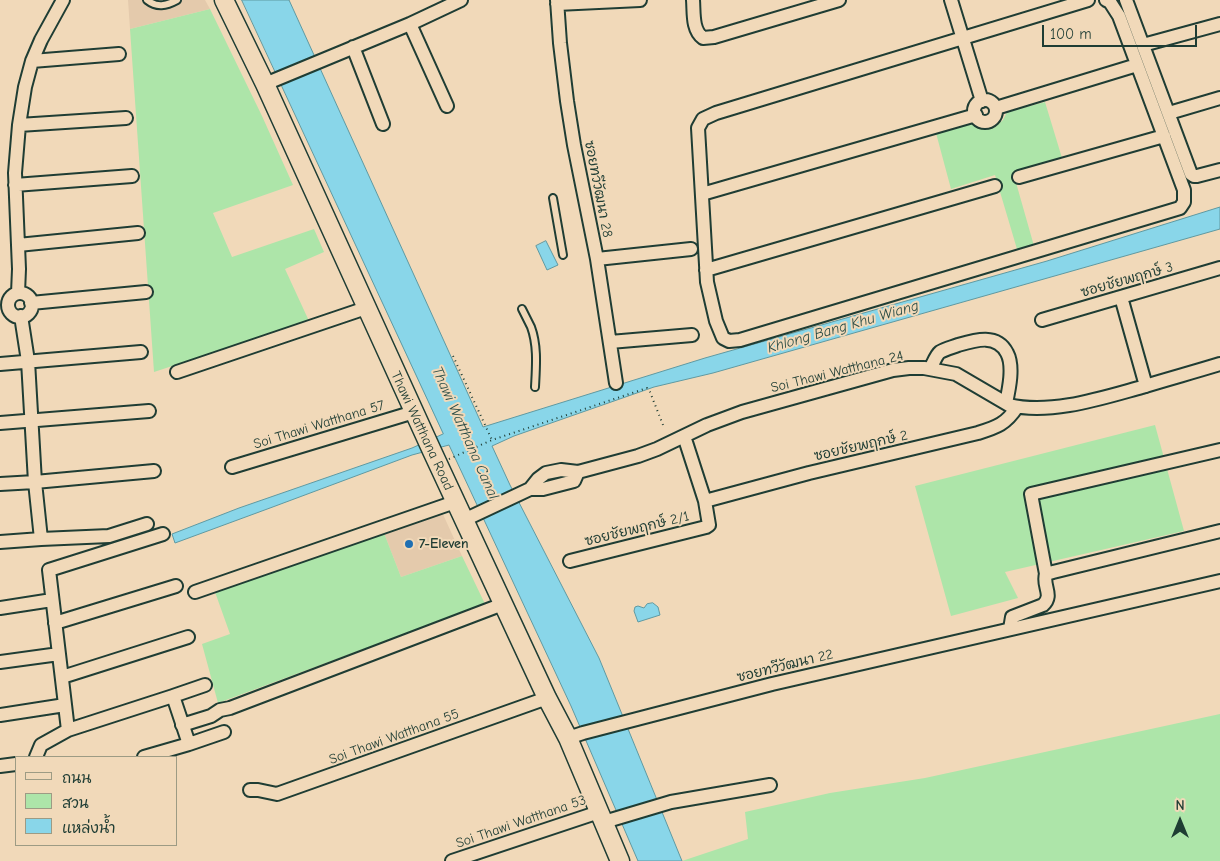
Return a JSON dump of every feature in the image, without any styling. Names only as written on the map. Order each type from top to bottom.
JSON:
[{"type":"main road","name":"Thawi Watthana Road","points":[[224,0],[265,84],[428,444],[547,698],[576,736],[607,817],[620,861]]},
{"type":"street","points":[[18,293],[19,269],[14,173],[19,125],[25,87],[32,62],[41,40],[63,0]]},
{"type":"street","points":[[265,84],[410,24],[461,0]]},
{"type":"street","points":[[557,2],[640,0]]},
{"type":"street","points":[[693,0],[695,25],[698,34],[703,38],[839,0]]},
{"type":"street","points":[[952,0],[982,101]]},
{"type":"street","points":[[1088,0],[716,113],[702,119],[698,128],[707,282],[716,321],[723,338],[729,341],[740,340],[1180,208],[1184,202],[1184,190],[1119,16],[1110,2],[1106,0]]},
{"type":"street","points":[[1126,0],[1191,174],[1197,176],[1220,170]]},
{"type":"street","name":"ซอยทวีวัฒนา 28","points":[[557,2],[571,128],[596,259],[616,383]]},
{"type":"street","points":[[410,24],[447,106]]},
{"type":"street","points":[[1143,45],[1220,24]]},
{"type":"street","points":[[353,47],[383,124]]},
{"type":"street","points":[[32,62],[119,54]]},
{"type":"street","points":[[996,108],[1137,65]]},
{"type":"street","points":[[1169,113],[1220,98]]},
{"type":"street","points":[[982,101],[992,102],[996,108],[995,115],[990,120],[980,120],[976,115],[977,104],[982,101]]},
{"type":"street","points":[[702,194],[976,115]]},
{"type":"street","points":[[19,125],[126,118]]},
{"type":"street","points":[[1020,177],[1164,136]]},
{"type":"street","points":[[15,184],[132,176]]},
{"type":"street","points":[[706,270],[995,186]]},
{"type":"street","points":[[18,245],[138,233]]},
{"type":"street","points":[[596,259],[692,249]]},
{"type":"street","name":"ซอยชัยพฤกษ์ 3","points":[[1042,320],[1220,268]]},
{"type":"street","points":[[31,303],[146,292]]},
{"type":"street","points":[[18,293],[29,297],[31,303],[31,309],[27,314],[21,316],[15,316],[4,307],[12,295],[18,293]]},
{"type":"street","points":[[1121,298],[1146,386]]},
{"type":"street","points":[[177,372],[366,308]]},
{"type":"street","points":[[21,316],[28,361],[34,482],[40,539]]},
{"type":"street","points":[[610,342],[692,335]]},
{"type":"street","points":[[930,369],[939,353],[949,348],[978,339],[991,339],[1000,344],[1008,353],[1012,405]]},
{"type":"street","points":[[0,364],[141,352]]},
{"type":"street","name":"Soi Thawi Watthana 24","points":[[464,520],[525,492],[574,481],[578,472],[638,456],[707,425],[742,412],[894,370],[909,368],[930,369],[956,374],[1012,405],[1035,408],[1094,401],[1220,364]]},
{"type":"street","name":"ซอยชัยพฤกษ์ 2","points":[[705,501],[809,473],[996,428],[1006,422],[1012,405]]},
{"type":"street","points":[[0,423],[149,411]]},
{"type":"street","name":"Soi Thawi Watthana 57","points":[[232,467],[414,412]]},
{"type":"street","name":"ซอยชัยพฤกษ์ 2/1","points":[[570,561],[709,525],[705,501],[684,436]]},
{"type":"street","points":[[1010,629],[1012,618],[1043,605],[1047,602],[1048,597],[1044,580],[1046,574],[1031,494],[1220,450]]},
{"type":"street","points":[[0,484],[154,471]]},
{"type":"street","points":[[195,592],[455,502]]},
{"type":"street","points":[[0,542],[109,536],[147,524]]},
{"type":"street","points":[[1046,574],[1220,531]]},
{"type":"street","points":[[68,730],[49,570],[162,534]]},
{"type":"street","name":"ซอยทวีวัฒนา 22","points":[[576,736],[772,684],[1220,581]]},
{"type":"street","points":[[55,623],[176,586]]},
{"type":"street","points":[[0,608],[52,600]]},
{"type":"street","points":[[182,725],[211,716],[222,716],[230,708],[503,604]]},
{"type":"street","points":[[62,677],[188,637]]},
{"type":"street","points":[[0,662],[59,654]]},
{"type":"street","points":[[36,756],[41,745],[68,730],[205,685]]},
{"type":"street","points":[[173,696],[189,744]]},
{"type":"street","name":"Soi Thawi Watthana 55","points":[[250,790],[277,794],[547,698]]},
{"type":"street","points":[[0,715],[65,705]]},
{"type":"street","points":[[147,756],[224,732]]},
{"type":"street","points":[[0,766],[15,764]]},
{"type":"street","name":"Soi Thawi Watthana 53","points":[[452,861],[607,817],[671,802],[770,785]]},
{"type":"lane","points":[[147,0],[158,6],[170,4],[177,0]]},
{"type":"lane","points":[[553,198],[563,255]]},
{"type":"lane","points":[[522,309],[531,329],[535,347],[537,362],[535,387]]},
{"type":"path","points":[[453,356],[491,440]]},
{"type":"path","points":[[453,458],[491,440],[647,388],[663,425]]},
{"type":"shaded area","points":[[128,0],[205,0],[210,9],[130,29]]},
{"type":"shaded area","points":[[441,510],[462,556],[401,577],[384,533]]},
{"type":"green space","points":[[210,9],[293,185],[213,213],[232,257],[314,229],[324,252],[285,269],[309,321],[154,372],[130,29]]},
{"type":"green space","points":[[1045,102],[1062,158],[1013,172],[1034,246],[1017,249],[995,175],[951,189],[936,133],[972,122],[994,128],[1003,120],[1007,112]]},
{"type":"green space","points":[[1155,425],[1184,531],[1005,572],[1018,598],[951,616],[915,486]]},
{"type":"green space","points":[[384,533],[401,577],[462,556],[485,604],[218,703],[202,644],[230,634],[215,592]]},
{"type":"green space","points":[[1220,714],[1220,861],[682,861],[748,839],[745,812],[830,793],[925,778]]},
{"type":"water","points":[[242,0],[289,0],[483,427],[705,358],[1047,261],[1220,207],[1220,229],[713,373],[654,387],[514,436],[492,446],[510,485],[599,658],[682,861],[638,861],[571,706],[449,445],[412,455],[175,543],[172,534],[239,508],[412,448],[443,434]]},
{"type":"water","points":[[546,241],[558,265],[547,270],[536,246]]},
{"type":"water","points":[[653,603],[658,607],[660,615],[638,622],[634,611],[635,607],[644,608],[647,604]]},
{"type":"place","name":"7-Eleven","points":[[409,544]]},
{"type":"water label","name":"Khlong Bang Khu Wiang","points":[[843,327]]},
{"type":"water label","name":"Thawi Watthana Canal","points":[[465,433]]}]
